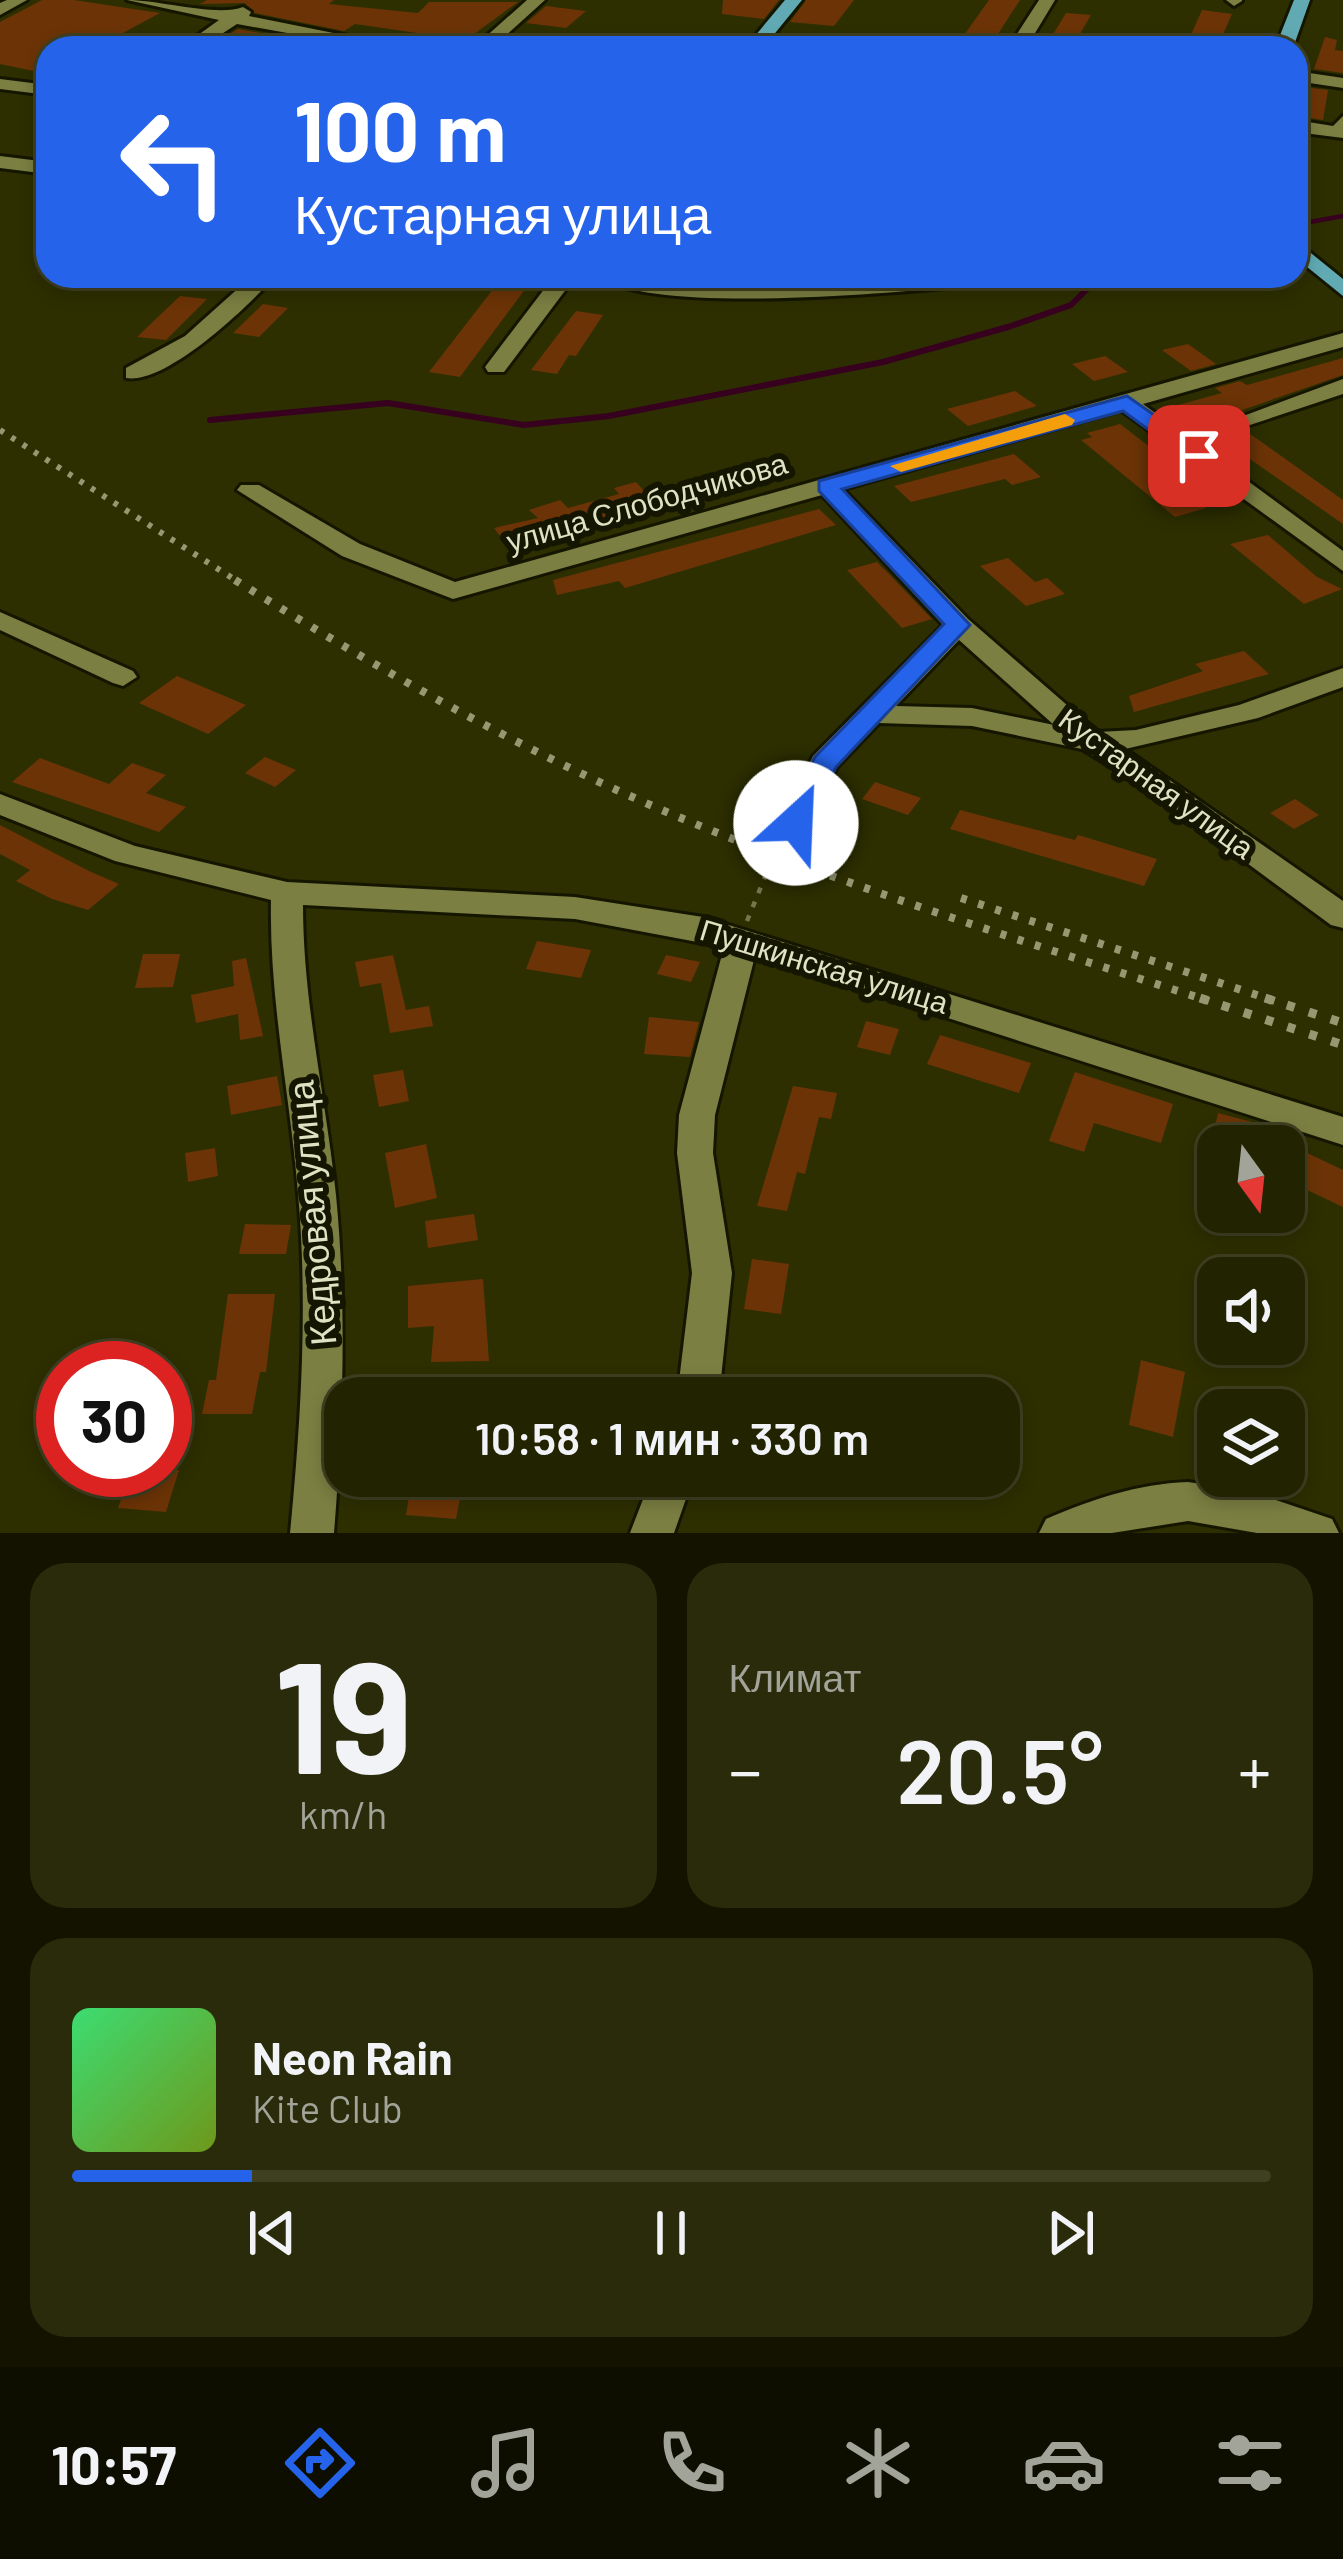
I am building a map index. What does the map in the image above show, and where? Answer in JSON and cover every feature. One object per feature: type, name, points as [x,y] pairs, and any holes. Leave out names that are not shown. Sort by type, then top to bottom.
[{"type":"main road","points":[[764,36],[794,0]]},
{"type":"main road","points":[[1288,36],[1302,0]]},
{"type":"main road","points":[[1308,258],[1343,290]]},
{"type":"street","points":[[0,10],[19,0]]},
{"type":"street","points":[[135,0],[339,36]]},
{"type":"street","points":[[207,36],[257,0]]},
{"type":"street","points":[[496,36],[537,0]]},
{"type":"street","points":[[1024,36],[1046,0]]},
{"type":"street","points":[[1308,78],[1343,83]]},
{"type":"street","points":[[0,84],[36,88]]},
{"type":"street","points":[[1308,128],[1340,133],[1343,122]]},
{"type":"street","points":[[0,162],[36,166]]},
{"type":"street","points":[[134,373],[193,341],[251,288]]},
{"type":"street","points":[[496,367],[556,288]]},
{"type":"street","points":[[696,288],[770,293],[864,288]]},
{"type":"street","name":"улица Слободчикова","points":[[250,490],[351,550],[453,591],[1343,340]]},
{"type":"street","points":[[1314,348],[1343,370]]},
{"type":"street","points":[[1250,418],[1343,386]]},
{"type":"street","points":[[1127,403],[1343,563]]},
{"type":"street","name":"Кустарная улица","points":[[827,486],[958,625],[1091,742],[1151,777],[1343,916]]},
{"type":"street","points":[[0,620],[123,677]]},
{"type":"street","points":[[796,823],[824,763],[958,625]]},
{"type":"street","points":[[870,714],[972,717],[1091,742],[1166,734],[1248,712],[1343,677]]},
{"type":"street","name":"Пушкинская улица","points":[[0,804],[126,854],[287,893],[575,908],[743,938],[1343,1131]]},
{"type":"street","points":[[0,819],[37,820]]},
{"type":"street","name":"Кедровая улица","points":[[287,893],[285,947],[312,1150],[326,1352],[312,1533]]},
{"type":"street","points":[[700,1377],[712,1273],[695,1153],[697,1115],[743,938]]},
{"type":"street","points":[[652,1533],[665,1497]]},
{"type":"street","points":[[1060,1533],[1130,1504],[1166,1498],[1209,1500],[1317,1533]]},
{"type":"path","points":[[743,938],[752,903],[796,823]]},
{"type":"building","points":[[42,0],[160,13],[117,36],[36,36],[36,72],[0,64],[0,22]]},
{"type":"building","points":[[207,0],[334,0],[329,4],[418,13],[429,2],[518,2],[471,36],[355,24],[344,31],[255,13],[245,3],[200,4]]},
{"type":"building","points":[[723,0],[779,0],[764,19],[722,14]]},
{"type":"building","points":[[806,0],[854,0],[834,26],[790,22]]},
{"type":"building","points":[[989,0],[1020,0],[997,36],[963,36]]},
{"type":"building","points":[[546,6],[586,11],[566,28],[526,23]]},
{"type":"building","points":[[1202,10],[1232,14],[1222,36],[1190,36]]},
{"type":"building","points":[[1066,13],[1091,15],[1079,36],[1052,36]]},
{"type":"building","points":[[238,29],[277,36],[227,36]]},
{"type":"building","points":[[1325,37],[1337,40],[1335,50],[1343,51],[1343,73],[1314,69]]},
{"type":"building","points":[[1308,88],[1328,90],[1323,120],[1308,118]]},
{"type":"building","points":[[494,288],[526,288],[460,377],[429,372]]},
{"type":"building","points":[[180,296],[207,299],[166,340],[137,337]]},
{"type":"building","points":[[263,304],[288,308],[259,337],[233,333]]},
{"type":"building","points":[[576,311],[603,315],[576,356],[569,355],[557,374],[531,370]]},
{"type":"building","points":[[1188,344],[1216,364],[1191,371],[1162,350]]},
{"type":"building","points":[[1105,356],[1128,372],[1094,381],[1072,364]]},
{"type":"building","points":[[1343,358],[1343,375],[1225,416],[1343,500],[1343,524],[1174,406],[1222,393],[1215,388],[1240,381],[1247,385]]},
{"type":"building","points":[[1015,391],[1037,406],[968,426],[947,409]]},
{"type":"building","points":[[1120,424],[1172,464],[1156,469],[1206,508],[1175,517],[1081,440],[1092,437],[1087,433]]},
{"type":"building","points":[[1014,454],[1041,477],[1012,485],[1005,479],[911,502],[894,486]]},
{"type":"building","points":[[700,481],[715,497],[679,507],[663,490]]},
{"type":"building","points":[[636,482],[657,505],[587,526],[594,532],[513,553],[494,528],[538,518],[529,510],[560,500],[568,508],[619,494],[614,488]]},
{"type":"building","points":[[819,509],[836,525],[625,588],[619,581],[557,595],[553,580]]},
{"type":"building","points":[[1268,535],[1317,577],[1342,589],[1304,604],[1230,544]]},
{"type":"building","points":[[1008,558],[1035,582],[1047,578],[1065,594],[1026,606],[980,566]]},
{"type":"building","points":[[877,562],[932,619],[902,628],[847,570]]},
{"type":"building","points":[[1244,651],[1269,674],[1134,712],[1129,696],[1203,671],[1195,664]]},
{"type":"building","points":[[177,676],[246,705],[208,734],[139,703]]},
{"type":"building","points":[[265,757],[296,770],[275,787],[245,773]]},
{"type":"building","points":[[40,758],[109,784],[132,763],[166,775],[146,793],[186,807],[159,832],[12,782]]},
{"type":"building","points":[[875,782],[921,798],[908,815],[862,799]]},
{"type":"building","points":[[1295,799],[1319,815],[1294,829],[1270,813]]},
{"type":"building","points":[[960,810],[1075,840],[1078,835],[1157,859],[1144,886],[950,829]]},
{"type":"building","points":[[0,825],[119,884],[88,910],[52,899],[16,881],[30,870],[0,854]]},
{"type":"building","points":[[537,941],[591,950],[581,978],[526,969]]},
{"type":"building","points":[[143,954],[180,954],[173,987],[135,988]]},
{"type":"building","points":[[393,955],[406,1010],[429,1006],[433,1026],[390,1033],[381,983],[360,987],[355,962]]},
{"type":"building","points":[[666,955],[700,962],[691,982],[657,974]]},
{"type":"building","points":[[246,958],[263,1036],[240,1040],[238,1014],[196,1023],[191,995],[234,986],[232,961]]},
{"type":"building","points":[[649,1017],[699,1022],[690,1057],[644,1054]]},
{"type":"building","points":[[866,1021],[899,1029],[890,1055],[857,1047]]},
{"type":"building","points":[[940,1035],[1031,1063],[1019,1093],[927,1064]]},
{"type":"building","points":[[403,1070],[409,1101],[379,1107],[373,1075]]},
{"type":"building","points":[[1075,1072],[1173,1104],[1161,1143],[1094,1123],[1084,1152],[1049,1141]]},
{"type":"building","points":[[277,1076],[282,1105],[231,1115],[227,1086]]},
{"type":"building","points":[[793,1086],[837,1093],[831,1119],[819,1117],[805,1174],[797,1172],[787,1211],[757,1206]]},
{"type":"building","points":[[1218,1113],[1263,1125],[1216,1125]]},
{"type":"building","points":[[426,1144],[437,1198],[395,1208],[385,1153]]},
{"type":"building","points":[[215,1148],[218,1176],[188,1182],[185,1153]]},
{"type":"building","points":[[1305,1152],[1343,1170],[1343,1207],[1305,1189]]},
{"type":"building","points":[[474,1214],[478,1240],[428,1248],[425,1221]]},
{"type":"building","points":[[245,1224],[291,1225],[286,1254],[239,1254]]},
{"type":"building","points":[[752,1259],[789,1264],[781,1314],[744,1309]]},
{"type":"building","points":[[483,1279],[489,1361],[431,1362],[434,1326],[408,1328],[408,1286]]},
{"type":"building","points":[[228,1294],[275,1294],[266,1372],[260,1372],[252,1414],[202,1414],[209,1380],[216,1380]]},
{"type":"building","points":[[1141,1360],[1185,1372],[1173,1437],[1129,1425]]},
{"type":"building","points":[[449,1374],[449,1377],[403,1375]]},
{"type":"building","points":[[122,1497],[171,1497],[166,1512],[118,1508]]},
{"type":"building","points":[[409,1497],[460,1497],[456,1519],[406,1515]]},
{"type":"waterway","points":[[1310,222],[1343,216]]},
{"type":"waterway","points":[[210,420],[388,403],[524,425],[609,416],[883,362],[1071,305],[1088,288]]},
{"type":"railway","points":[[0,430],[240,583]]},
{"type":"railway","points":[[235,580],[459,711],[634,798],[885,895],[1209,1001]]},
{"type":"railway","points":[[961,898],[1275,1001]]},
{"type":"railway","points":[[1200,998],[1343,1045]]},
{"type":"railway","points":[[1265,998],[1343,1023]]},
{"type":"slow traffic","points":[[901,466],[1065,420]]},
{"type":"route","points":[[796,823],[824,763],[958,625],[827,486],[1127,403],[1199,456]]}]
